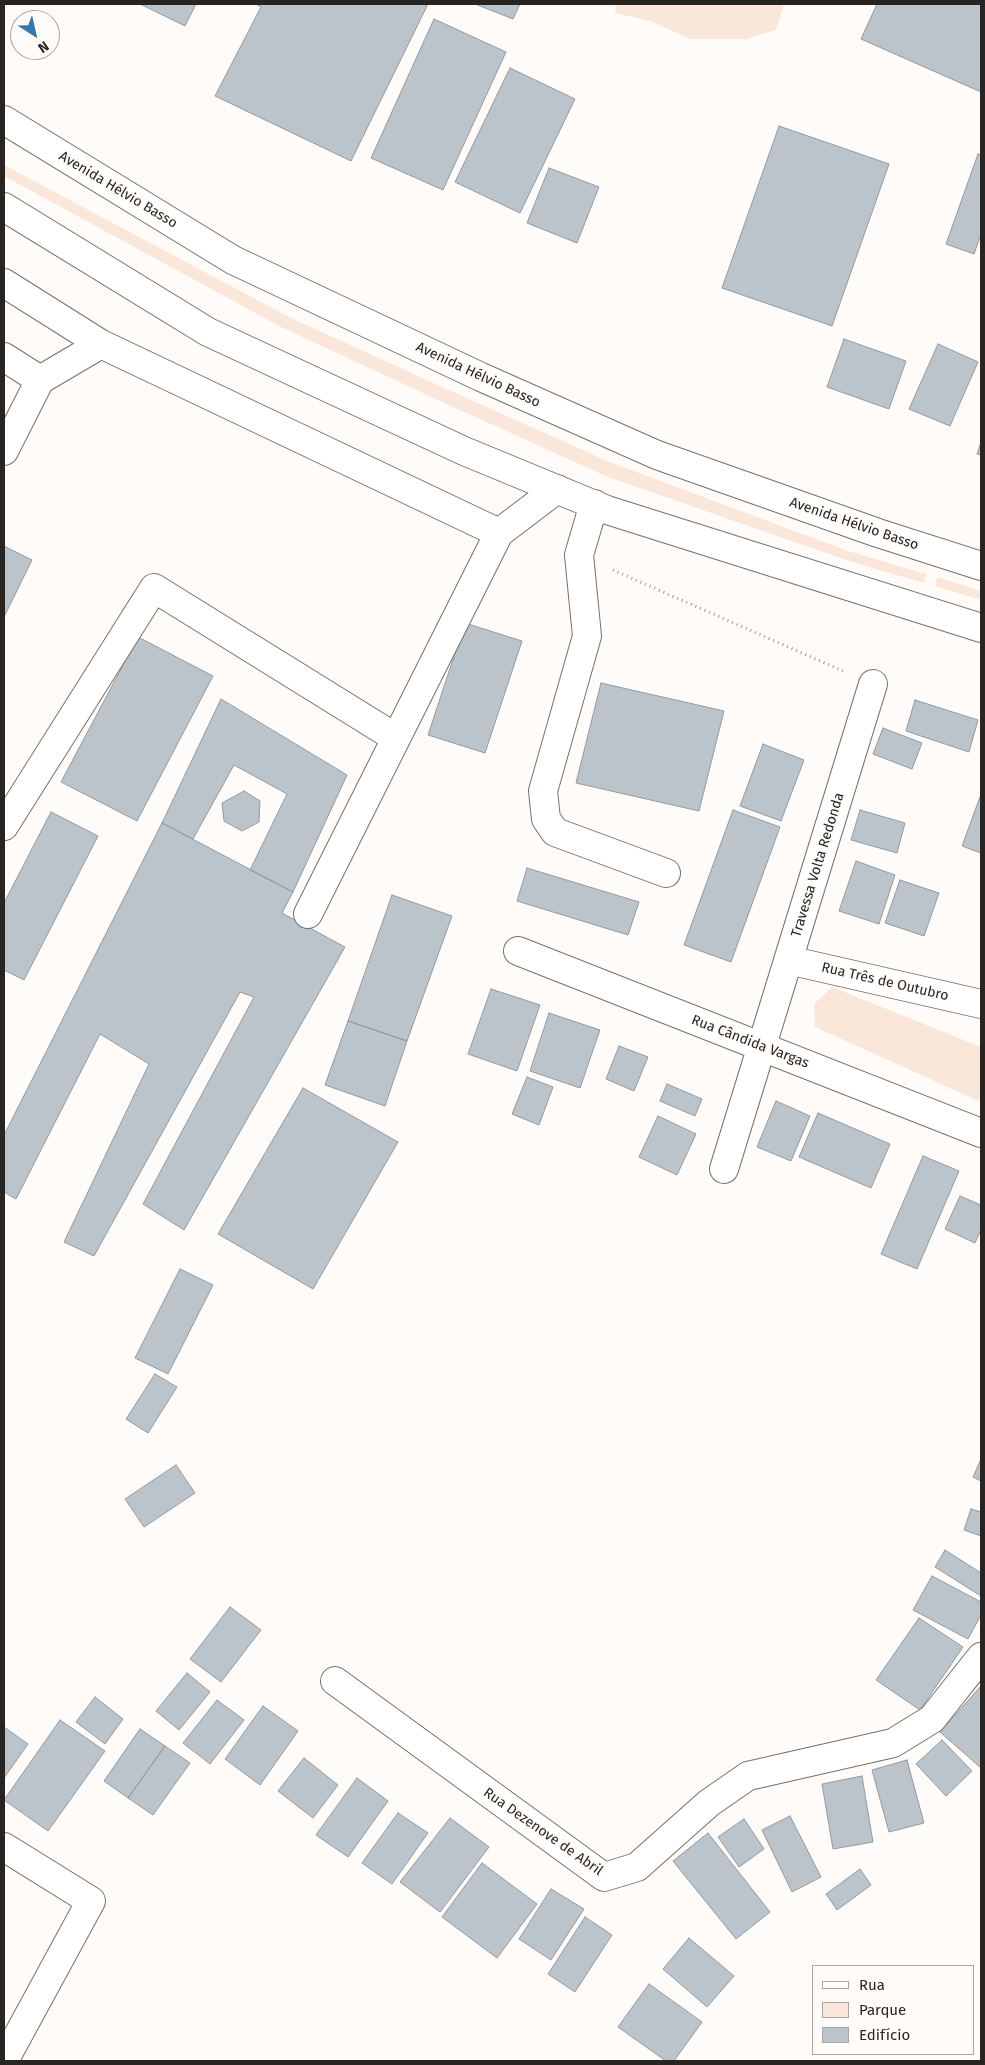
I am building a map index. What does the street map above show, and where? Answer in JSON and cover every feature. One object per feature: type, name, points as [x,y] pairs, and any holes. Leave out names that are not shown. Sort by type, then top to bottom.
[{"type":"street","name":"Avenida Hélvio Basso","points":[[4,120],[233,260],[481,377],[657,455],[878,533],[981,566]]},
{"type":"street","points":[[4,207],[208,332],[464,451],[594,504],[981,628]]},
{"type":"street","points":[[4,283],[101,344],[499,533]]},
{"type":"street","points":[[4,451],[40,380],[101,344]]},
{"type":"street","points":[[4,356],[40,380]]},
{"type":"street","points":[[308,914],[499,533],[557,489]]},
{"type":"street","points":[[594,504],[579,555],[587,636],[543,791],[546,819],[555,832],[666,873]]},
{"type":"street","points":[[4,826],[154,588],[396,738]]},
{"type":"street","name":"Travessa Volta Redonda","points":[[724,1169],[873,684]]},
{"type":"street","name":"Rua Cândida Vargas","points":[[518,951],[981,1133]]},
{"type":"street","name":"Rua Três de Outubro","points":[[788,960],[981,1004]]},
{"type":"street","name":"Rua Dezenove de Abril","points":[[334,1681],[604,1877],[637,1867],[709,1804],[748,1776],[893,1743],[932,1719],[981,1657]]},
{"type":"street","points":[[4,1847],[91,1901],[4,2061]]},
{"type":"path","points":[[579,555],[873,684]]},
{"type":"green space","points":[[617,4],[784,4],[776,30],[746,39],[690,39],[650,21],[615,13]]},
{"type":"green space","points":[[4,165],[289,317],[442,387],[607,461],[848,551],[926,574],[924,583],[849,561],[608,477],[440,401],[281,327],[4,176]]},
{"type":"green space","points":[[937,577],[981,591],[981,600],[935,586]]},
{"type":"green space","points":[[832,987],[981,1047],[981,1102],[815,1027],[814,1004]]},
{"type":"building","points":[[140,4],[196,4],[185,26]]},
{"type":"building","points":[[256,4],[428,4],[351,161],[215,96],[261,7]]},
{"type":"building","points":[[475,4],[520,4],[513,19]]},
{"type":"building","points":[[877,4],[981,4],[981,92],[861,39]]},
{"type":"building","points":[[434,19],[506,52],[443,190],[371,158]]},
{"type":"building","points":[[510,68],[575,99],[520,213],[455,182]]},
{"type":"building","points":[[779,126],[889,164],[832,326],[722,288]]},
{"type":"building","points":[[978,154],[981,155],[981,234],[974,254],[946,244]]},
{"type":"building","points":[[549,168],[599,187],[577,243],[527,223]]},
{"type":"building","points":[[844,339],[906,361],[889,409],[827,387]]},
{"type":"building","points":[[938,344],[978,362],[950,426],[909,409]]},
{"type":"building","points":[[981,442],[981,455],[977,454]]},
{"type":"building","points":[[4,546],[32,560],[4,617]]},
{"type":"building","points":[[465,623],[522,641],[485,753],[428,735]]},
{"type":"building","points":[[138,637],[213,676],[137,821],[61,782]]},
{"type":"building","points":[[601,683],[724,711],[699,811],[576,783]]},
{"type":"building","points":[[221,699],[347,775],[293,892],[250,870],[287,794],[234,765],[193,839],[162,823]]},
{"type":"building","points":[[915,700],[978,720],[969,752],[906,731]]},
{"type":"building","points":[[883,728],[922,743],[912,769],[873,754]]},
{"type":"building","points":[[763,744],[804,760],[781,821],[740,806]]},
{"type":"building","points":[[244,791],[260,801],[259,822],[242,831],[224,821],[222,803]]},
{"type":"building","points":[[981,794],[981,853],[962,846]]},
{"type":"building","points":[[733,810],[780,827],[731,962],[684,945]]},
{"type":"building","points":[[860,810],[905,823],[897,853],[851,840]]},
{"type":"building","points":[[51,812],[98,836],[24,980],[4,970],[4,903]]},
{"type":"building","points":[[162,823],[293,892],[282,913],[345,947],[184,1230],[143,1204],[254,997],[240,992],[94,1256],[64,1242],[149,1064],[100,1034],[16,1199],[4,1192],[4,1135]]},
{"type":"building","points":[[856,861],[895,875],[879,924],[839,911]]},
{"type":"building","points":[[527,868],[639,902],[628,935],[517,901]]},
{"type":"building","points":[[900,880],[939,893],[924,936],[885,923]]},
{"type":"building","points":[[392,895],[452,916],[407,1041],[348,1021]]},
{"type":"building","points":[[491,989],[540,1005],[517,1071],[468,1054]]},
{"type":"building","points":[[549,1013],[600,1030],[580,1088],[530,1071]]},
{"type":"building","points":[[348,1021],[407,1041],[385,1106],[325,1085]]},
{"type":"building","points":[[619,1046],[648,1057],[634,1091],[606,1079]]},
{"type":"building","points":[[527,1077],[553,1087],[539,1125],[512,1114]]},
{"type":"building","points":[[667,1084],[702,1099],[695,1116],[660,1101]]},
{"type":"building","points":[[303,1088],[398,1142],[313,1289],[218,1234]]},
{"type":"building","points":[[776,1101],[810,1116],[791,1161],[757,1147]]},
{"type":"building","points":[[818,1113],[890,1144],[871,1188],[799,1157]]},
{"type":"building","points":[[658,1116],[696,1134],[677,1175],[639,1157]]},
{"type":"building","points":[[923,1156],[959,1171],[917,1269],[881,1254]]},
{"type":"building","points":[[960,1196],[981,1205],[981,1230],[975,1243],[945,1229]]},
{"type":"building","points":[[180,1269],[213,1285],[168,1374],[135,1358]]},
{"type":"building","points":[[155,1374],[177,1387],[148,1433],[126,1419]]},
{"type":"building","points":[[981,1459],[981,1481],[973,1477]]},
{"type":"building","points":[[176,1465],[195,1493],[144,1527],[125,1499]]},
{"type":"building","points":[[971,1509],[981,1512],[981,1536],[964,1530]]},
{"type":"building","points":[[945,1550],[981,1573],[981,1596],[935,1567]]},
{"type":"building","points":[[932,1576],[981,1602],[981,1615],[968,1639],[913,1610]]},
{"type":"building","points":[[230,1607],[261,1630],[221,1682],[190,1659]]},
{"type":"building","points":[[919,1618],[963,1647],[920,1710],[876,1680]]},
{"type":"building","points":[[187,1673],[210,1692],[179,1730],[156,1711]]},
{"type":"building","points":[[981,1686],[981,1768],[940,1732]]},
{"type":"building","points":[[95,1697],[123,1719],[105,1744],[76,1722]]},
{"type":"building","points":[[217,1700],[244,1720],[210,1764],[183,1743]]},
{"type":"building","points":[[263,1706],[298,1731],[260,1785],[225,1759]]},
{"type":"building","points":[[60,1720],[105,1751],[48,1831],[4,1800]]},
{"type":"building","points":[[4,1727],[28,1744],[4,1778]]},
{"type":"building","points":[[140,1729],[165,1746],[128,1798],[104,1781]]},
{"type":"building","points":[[942,1740],[972,1771],[946,1796],[916,1764]]},
{"type":"building","points":[[165,1746],[190,1763],[153,1815],[128,1798]]},
{"type":"building","points":[[304,1758],[338,1785],[313,1818],[278,1791]]},
{"type":"building","points":[[907,1760],[924,1823],[889,1832],[872,1770]]},
{"type":"building","points":[[862,1776],[873,1842],[833,1849],[822,1784]]},
{"type":"building","points":[[357,1778],[388,1801],[348,1857],[316,1835]]},
{"type":"building","points":[[398,1813],[428,1833],[392,1884],[362,1863]]},
{"type":"building","points":[[790,1816],[821,1877],[792,1892],[762,1830]]},
{"type":"building","points":[[450,1818],[489,1847],[440,1912],[400,1882]]},
{"type":"building","points":[[744,1819],[764,1849],[739,1867],[718,1837]]},
{"type":"building","points":[[708,1833],[770,1912],[736,1939],[673,1861]]},
{"type":"building","points":[[482,1863],[537,1904],[497,1958],[442,1917]]},
{"type":"building","points":[[860,1869],[871,1885],[837,1910],[826,1894]]},
{"type":"building","points":[[551,1889],[584,1909],[551,1960],[519,1939]]},
{"type":"building","points":[[585,1917],[612,1935],[575,1992],[548,1974]]},
{"type":"building","points":[[689,1938],[734,1976],[707,2007],[663,1969]]},
{"type":"building","points":[[649,1984],[702,2022],[674,2061],[666,2061],[618,2027]]}]
